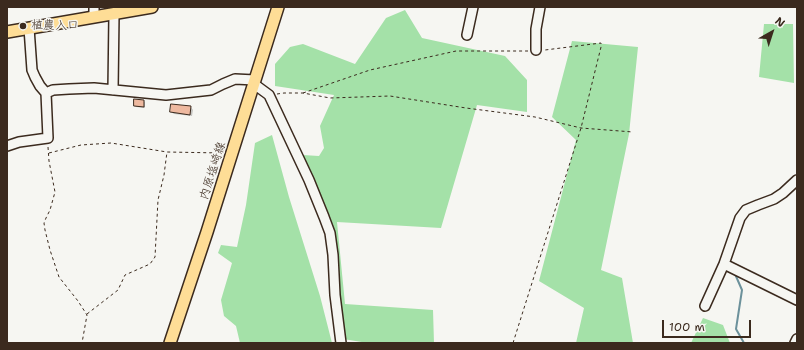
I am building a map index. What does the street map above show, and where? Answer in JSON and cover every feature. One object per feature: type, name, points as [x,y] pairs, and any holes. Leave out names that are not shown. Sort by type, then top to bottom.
[{"type":"main road","points":[[7,32],[94,12],[114,14],[152,7]]},
{"type":"main road","name":"内原塩崎線","points":[[170,343],[207,232],[278,7]]},
{"type":"street","points":[[466,35],[473,7]]},
{"type":"street","points":[[536,50],[536,29],[540,7]]},
{"type":"street","points":[[113,90],[114,14]]},
{"type":"street","points":[[7,146],[19,142],[48,138],[46,93],[34,77],[32,70],[28,28]]},
{"type":"street","points":[[46,93],[53,90],[94,88],[166,94],[211,90],[235,79],[254,82],[269,95],[309,180],[330,233],[333,255],[335,295],[342,343]]},
{"type":"street","points":[[704,306],[724,264],[740,218],[746,210],[774,199],[797,180]]},
{"type":"street","points":[[724,264],[797,300]]},
{"type":"street","points":[[794,343],[797,339]]},
{"type":"path","points":[[304,93],[370,70],[456,51],[536,50],[601,43],[598,62],[581,128],[513,343]]},
{"type":"path","points":[[269,95],[304,93],[330,98],[390,96],[535,117],[581,128],[633,132]]},
{"type":"path","points":[[48,138],[48,153],[54,192],[50,210],[44,223],[45,230],[59,277],[78,301],[86,315],[85,332],[82,343]]},
{"type":"path","points":[[48,153],[81,145],[111,143],[167,152],[232,154]]},
{"type":"path","points":[[86,315],[118,290],[125,275],[150,264],[155,257],[158,200],[164,175],[167,152]]},
{"type":"green space","points":[[405,10],[422,38],[505,56],[527,80],[527,112],[477,105],[441,228],[337,222],[345,304],[433,310],[434,343],[368,343],[343,339],[333,231],[303,155],[319,156],[324,148],[320,126],[334,95],[275,86],[275,64],[290,47],[303,44],[355,64],[386,18]]},
{"type":"green space","points":[[764,24],[793,24],[794,83],[759,77]]},
{"type":"green space","points":[[572,41],[638,47],[629,134],[601,270],[622,278],[633,343],[576,343],[584,308],[539,281],[576,140],[552,117]]},
{"type":"green space","points":[[272,135],[289,197],[320,296],[332,343],[240,343],[236,326],[224,316],[221,300],[232,263],[218,253],[221,245],[237,247],[246,205],[255,143]]},
{"type":"green space","points":[[703,318],[723,325],[730,343],[691,343]]},
{"type":"building","points":[[134,99],[144,100],[144,107],[134,106]]},
{"type":"building","points":[[171,104],[191,106],[190,115],[170,112]]},
{"type":"waterway","points":[[735,274],[742,290],[736,329],[744,343]]},
{"type":"place","name":"植農入口","points":[[23,26]]}]
